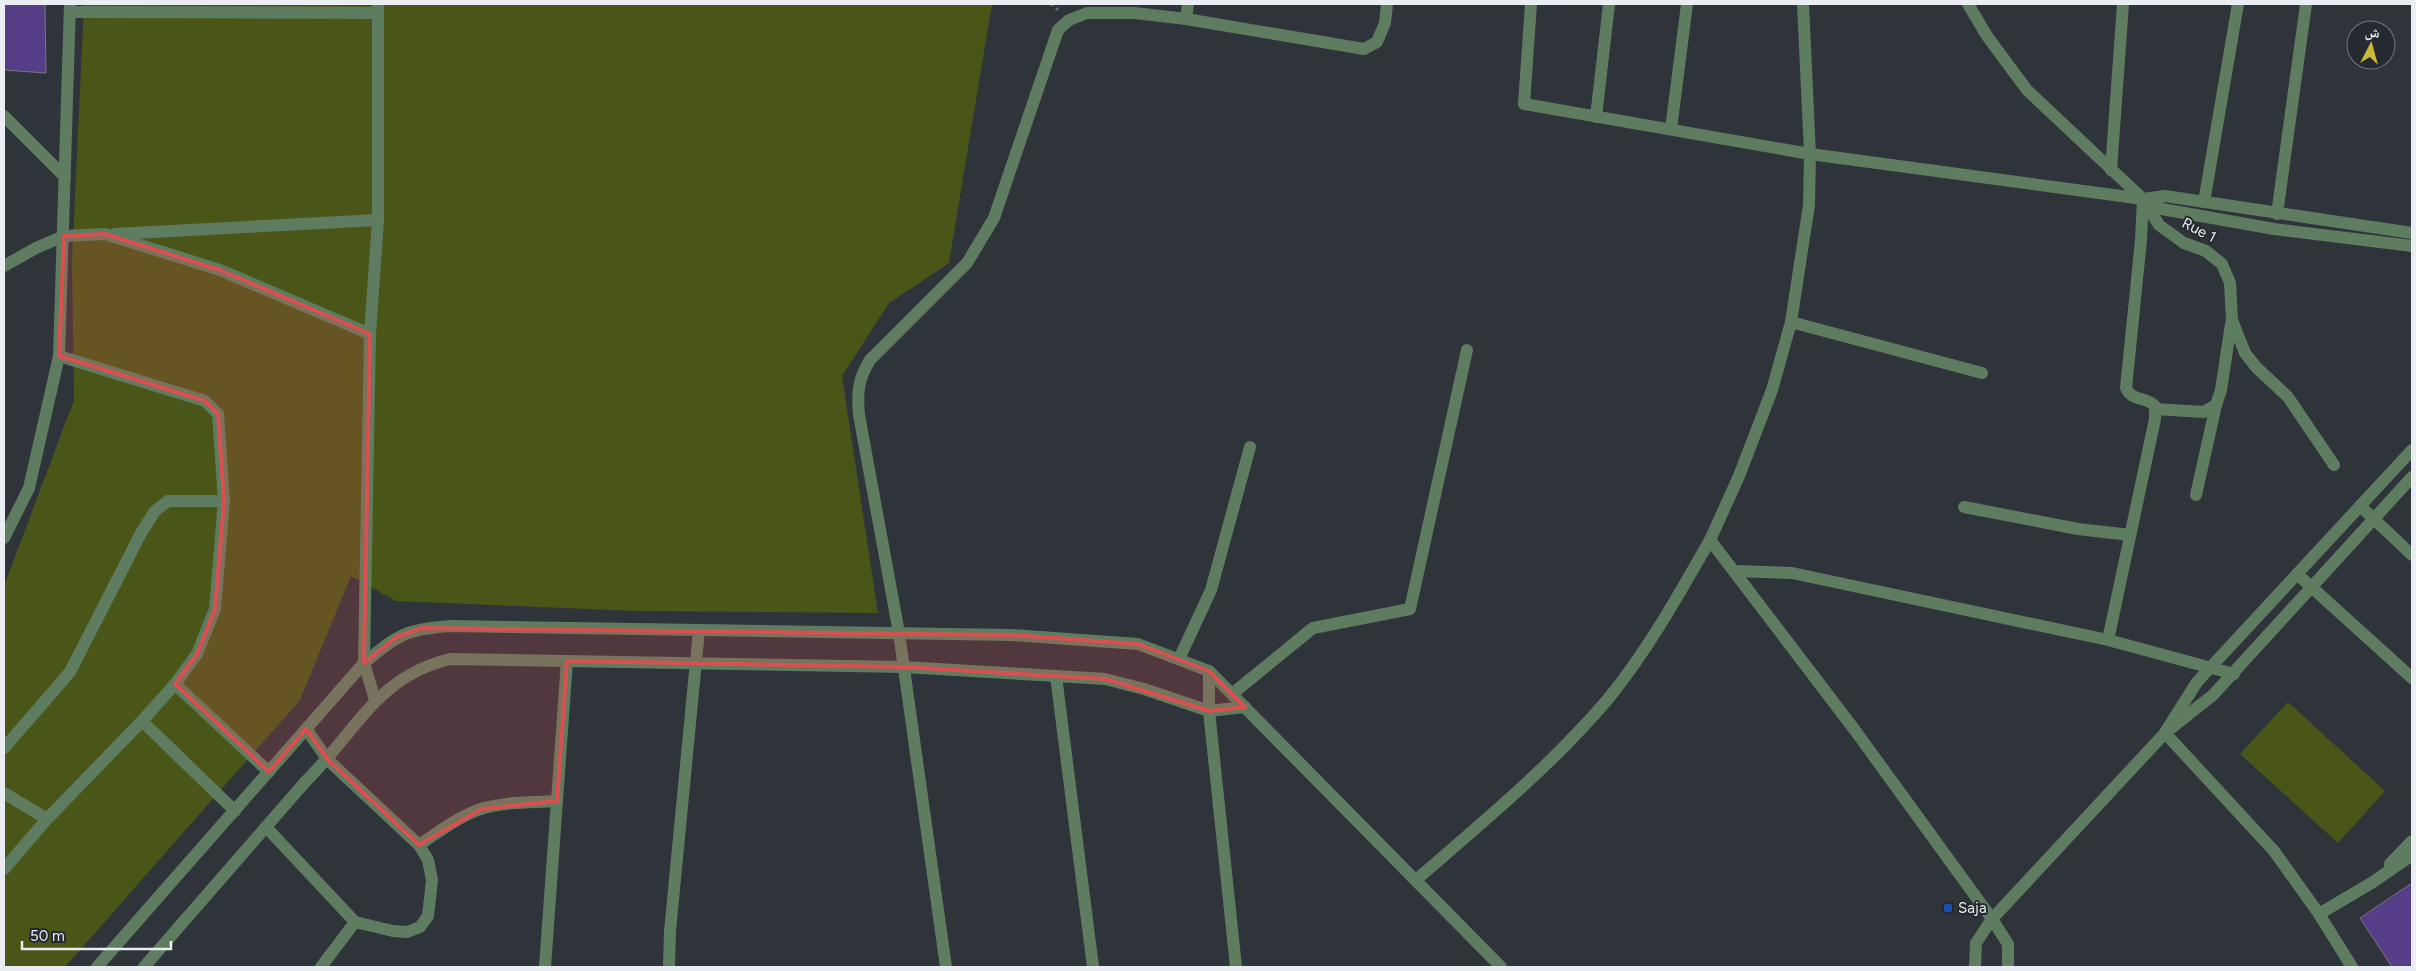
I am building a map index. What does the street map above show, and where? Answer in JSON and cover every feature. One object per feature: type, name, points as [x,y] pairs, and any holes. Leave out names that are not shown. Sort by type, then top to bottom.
[{"type":"street","points":[[1186,19],[1188,4]]},
{"type":"street","points":[[946,967],[899,633],[859,415],[857,391],[860,375],[870,360],[967,263],[994,218],[1058,30],[1069,20],[1087,13],[1135,13],[1186,19],[1364,49],[1377,42],[1385,23],[1386,4]]},
{"type":"street","points":[[1531,4],[1524,104],[1810,154],[2142,199],[2162,209],[2255,226],[2412,246]]},
{"type":"street","points":[[1596,117],[1609,4]]},
{"type":"street","points":[[1671,130],[1687,4]]},
{"type":"street","points":[[1416,880],[1538,774],[1609,698],[1667,615],[1710,540],[1739,476],[1772,390],[1791,322],[1809,205],[1810,154],[1803,4]]},
{"type":"street","name":"Rue 1","points":[[1968,4],[1987,36],[2026,90],[2142,199],[2160,225],[2172,236],[2184,243],[2206,251],[2222,264],[2230,283],[2232,320],[2245,353],[2256,367],[2288,397],[2334,465]]},
{"type":"street","points":[[2111,170],[2123,4]]},
{"type":"street","points":[[2204,202],[2238,4]]},
{"type":"street","points":[[2276,214],[2306,4]]},
{"type":"street","points":[[4,538],[29,488],[59,356],[70,8],[378,8],[378,220],[370,334],[364,663],[375,700]]},
{"type":"street","points":[[4,116],[65,177]]},
{"type":"street","points":[[2142,199],[2157,196],[2412,233]]},
{"type":"street","points":[[2108,640],[2155,409],[2152,403],[2135,398],[2129,394],[2126,388],[2141,240],[2142,199]]},
{"type":"street","points":[[4,266],[36,248],[64,236],[378,220]]},
{"type":"street","points":[[106,234],[220,270],[370,334]]},
{"type":"street","points":[[2196,495],[2221,390],[2232,320]]},
{"type":"street","points":[[1791,322],[1982,374]]},
{"type":"street","points":[[1232,694],[1313,628],[1410,609],[1467,350]]},
{"type":"street","points":[[4,869],[47,819],[142,721],[175,684],[197,654],[215,609],[224,501],[218,414],[205,401],[59,356]]},
{"type":"street","points":[[2155,409],[2204,412],[2216,405]]},
{"type":"street","points":[[1179,660],[1210,590],[1250,447]]},
{"type":"street","points":[[2165,733],[2184,698],[2210,668],[2412,450]]},
{"type":"street","points":[[1975,967],[1976,943],[1992,919],[2165,733],[2198,709],[2234,674],[2412,477]]},
{"type":"street","points":[[4,748],[70,672],[141,533],[155,511],[168,501],[224,501]]},
{"type":"street","points":[[2360,506],[2412,555]]},
{"type":"street","points":[[1964,507],[2078,529],[2130,535]]},
{"type":"street","points":[[1710,540],[1854,730],[1992,919],[2008,944],[2008,967]]},
{"type":"street","points":[[1734,571],[1792,573],[2108,640],[2234,674]]},
{"type":"street","points":[[2297,574],[2412,678]]},
{"type":"street","points":[[97,967],[364,663],[396,637],[421,628],[451,626],[1011,635],[1138,644],[1209,671],[1501,967]]},
{"type":"street","points":[[669,967],[670,931],[699,630]]},
{"type":"street","points":[[144,967],[266,827],[328,760],[375,700],[410,673],[428,664],[450,659],[696,663],[904,668],[1056,676],[1105,679],[1144,689],[1209,711],[1245,707]]},
{"type":"street","points":[[545,967],[567,661]]},
{"type":"street","points":[[1209,671],[1209,711],[1236,967]]},
{"type":"street","points":[[1056,676],[1093,967]]},
{"type":"street","points":[[175,684],[268,772]]},
{"type":"street","points":[[142,721],[235,811]]},
{"type":"street","points":[[266,827],[355,922],[393,931],[407,932],[420,927],[428,916],[432,880],[428,860],[419,845],[328,760],[306,729]]},
{"type":"street","points":[[2165,733],[2274,851],[2319,914],[2352,967]]},
{"type":"street","points":[[4,793],[47,819]]},
{"type":"street","points":[[419,845],[456,821],[482,809],[510,803],[558,802]]},
{"type":"street","points":[[2373,882],[2412,841]]},
{"type":"street","points":[[2319,914],[2373,882],[2412,855]]},
{"type":"street","points":[[321,967],[355,922]]},
{"type":"highlighted area","points":[[105,234],[220,270],[370,334],[364,663],[396,637],[421,628],[1011,635],[1138,644],[1209,671],[1245,707],[1209,711],[1105,679],[904,667],[567,661],[557,801],[482,809],[419,845],[328,760],[306,729],[269,772],[175,684],[197,654],[215,609],[224,501],[218,414],[205,401],[59,356],[64,236]]},
{"type":"green space","points":[[84,4],[992,4],[949,263],[889,303],[842,376],[878,613],[638,611],[396,601],[351,576],[300,700],[65,967],[4,967],[4,586],[74,400],[72,261]]},
{"type":"green space","points":[[2288,702],[2385,791],[2338,843],[2240,754]]},
{"type":"building","points":[[4,4],[45,4],[46,73],[4,70]]},
{"type":"building","points":[[2412,883],[2412,967],[2392,967],[2360,918]]},
{"type":"place","name":"Saja","points":[[1948,908]]}]
